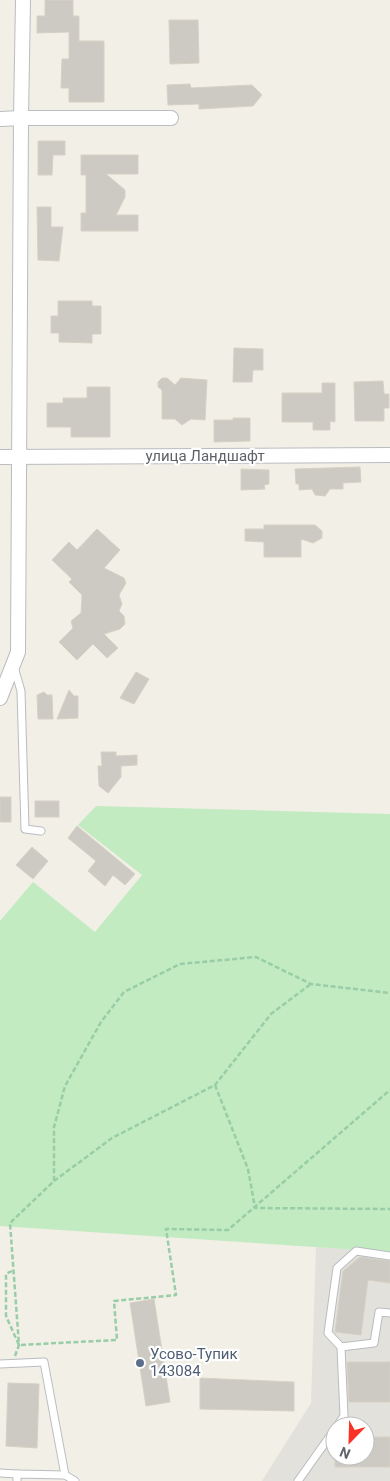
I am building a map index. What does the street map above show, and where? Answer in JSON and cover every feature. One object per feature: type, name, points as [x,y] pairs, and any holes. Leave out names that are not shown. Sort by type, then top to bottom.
[{"type":"street","points":[[0,698],[18,652],[23,0]]},
{"type":"street","points":[[0,119],[171,118]]},
{"type":"street","name":"улица Ландшафт","points":[[0,456],[390,455]]},
{"type":"lane","points":[[14,665],[21,692],[25,829],[41,831]]},
{"type":"lane","points":[[344,1416],[340,1347],[328,1334],[337,1268],[356,1251],[390,1256]]},
{"type":"lane","points":[[340,1347],[374,1343],[379,1312],[390,1313]]},
{"type":"lane","points":[[0,1364],[44,1362],[65,1475]]},
{"type":"lane","points":[[298,1481],[325,1443]]},
{"type":"lane","points":[[0,1473],[17,1477],[65,1475],[75,1481]]},
{"type":"path","points":[[54,1181],[54,1127],[65,1086],[101,1022],[124,992],[180,964],[256,957],[310,984],[390,993]]},
{"type":"path","points":[[11,1364],[19,1346],[10,1223],[54,1181],[112,1138],[215,1085],[271,1014],[310,984]]},
{"type":"path","points":[[215,1085],[248,1170],[254,1208]]},
{"type":"path","points":[[19,1346],[117,1340],[114,1301],[176,1295],[166,1228],[228,1230],[390,1090]]},
{"type":"path","points":[[254,1208],[390,1209]]},
{"type":"path","points":[[12,1270],[6,1274],[6,1316],[19,1346]]},
{"type":"shaded area","points":[[316,1247],[390,1252],[390,1481],[262,1481],[311,1403]]},
{"type":"green space","points":[[96,806],[390,814],[390,1252],[0,1226],[0,921],[33,882],[95,932],[142,875],[78,825]]},
{"type":"building","points":[[45,0],[73,0],[73,16],[79,16],[79,41],[104,41],[104,102],[69,102],[69,88],[61,88],[62,59],[69,59],[69,32],[37,33],[37,16],[45,16]]},
{"type":"building","points":[[169,20],[198,20],[199,63],[170,64]]},
{"type":"building","points":[[190,84],[191,88],[252,85],[262,95],[253,106],[199,109],[199,104],[168,105],[167,85]]},
{"type":"building","points":[[38,141],[65,141],[65,155],[53,155],[52,175],[38,175]]},
{"type":"building","points":[[81,155],[138,155],[138,174],[106,174],[125,190],[125,197],[116,215],[138,215],[138,231],[81,231],[81,213],[86,213],[86,175],[81,175]]},
{"type":"building","points":[[37,207],[51,207],[51,227],[63,227],[59,261],[38,260]]},
{"type":"building","points":[[58,301],[92,301],[92,306],[101,306],[101,334],[92,334],[92,343],[59,342],[59,333],[51,333],[51,316],[58,316]]},
{"type":"building","points":[[234,348],[263,349],[263,370],[253,370],[252,382],[233,382]]},
{"type":"building","points":[[162,378],[167,378],[175,385],[181,378],[207,380],[205,420],[191,419],[182,425],[175,419],[162,419],[162,390],[158,387],[158,382]]},
{"type":"building","points":[[383,381],[384,394],[389,394],[389,408],[384,408],[384,421],[355,421],[354,382]]},
{"type":"building","points":[[322,383],[335,383],[335,422],[330,421],[330,430],[313,430],[313,422],[282,422],[282,393],[322,393]]},
{"type":"building","points":[[87,387],[110,387],[110,437],[71,437],[71,427],[47,427],[47,403],[63,403],[63,398],[87,398]]},
{"type":"building","points":[[233,418],[250,418],[250,441],[214,442],[214,420],[233,420]]},
{"type":"building","points":[[360,467],[361,482],[343,483],[343,489],[330,489],[325,496],[315,495],[312,489],[299,490],[299,484],[296,484],[295,469]]},
{"type":"building","points":[[241,469],[269,470],[269,484],[264,485],[265,489],[241,490]]},
{"type":"building","points":[[264,525],[315,525],[322,531],[322,538],[313,543],[301,539],[301,557],[264,557],[264,542],[245,541],[245,529],[264,529]]},
{"type":"building","points":[[97,529],[120,550],[104,568],[124,578],[126,583],[119,595],[122,604],[119,611],[124,616],[125,624],[120,629],[104,634],[118,648],[107,658],[93,644],[77,660],[59,642],[73,628],[71,621],[81,613],[82,595],[69,582],[72,579],[52,560],[69,542],[77,550]]},
{"type":"building","points":[[136,672],[149,679],[134,704],[120,698]]},
{"type":"building","points":[[69,690],[74,696],[78,696],[78,718],[57,719]]},
{"type":"building","points":[[44,692],[47,695],[52,695],[53,719],[38,719],[37,695]]},
{"type":"building","points":[[101,752],[116,752],[116,756],[137,755],[137,765],[121,766],[121,777],[108,793],[99,786],[98,766],[102,766]]},
{"type":"building","points":[[0,797],[11,797],[11,822],[0,822]]},
{"type":"building","points":[[35,801],[59,801],[59,817],[35,817]]},
{"type":"building","points":[[77,826],[135,874],[125,885],[113,875],[105,886],[88,871],[96,861],[68,838]]},
{"type":"building","points":[[32,847],[48,861],[33,879],[16,865]]},
{"type":"building","points":[[360,1257],[390,1261],[390,1283],[368,1280],[361,1335],[335,1332],[343,1271]]},
{"type":"building","points":[[154,1299],[170,1402],[146,1406],[130,1303]]},
{"type":"building","points":[[347,1362],[390,1362],[390,1402],[349,1402]]},
{"type":"building","points":[[200,1378],[294,1382],[294,1411],[200,1409]]},
{"type":"building","points":[[8,1383],[39,1384],[37,1448],[6,1446]]},
{"type":"building","points":[[375,1437],[390,1437],[390,1467],[335,1467],[375,1466]]},
{"type":"place","name":"Усово-Тупик 143084","points":[[140,1363]]}]
